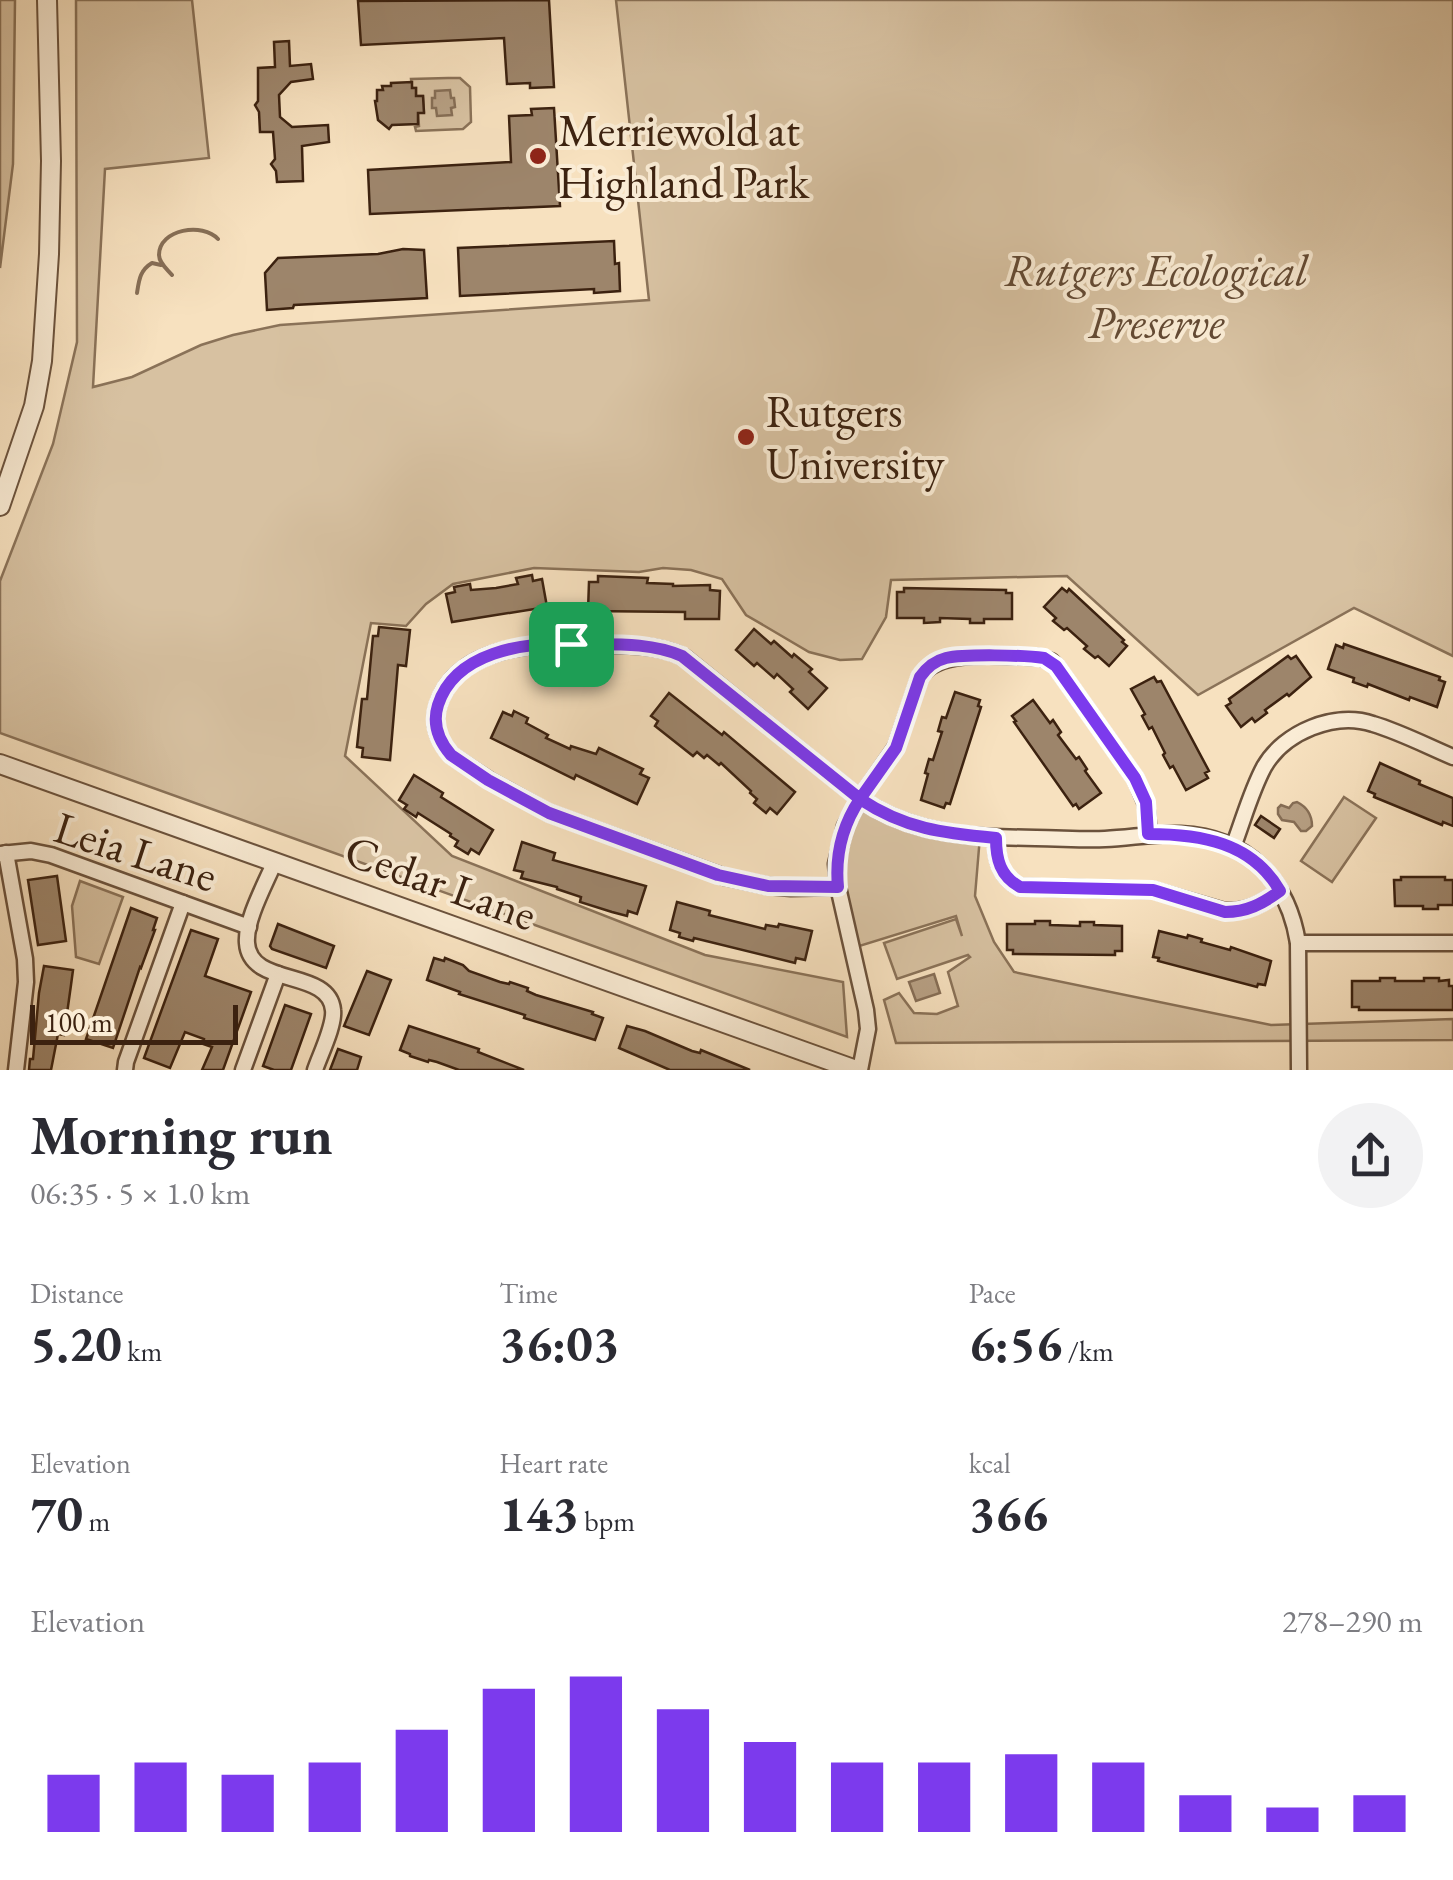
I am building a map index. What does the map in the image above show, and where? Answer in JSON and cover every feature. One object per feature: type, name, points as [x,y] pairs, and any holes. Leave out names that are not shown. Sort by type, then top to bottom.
[{"type":"street","points":[[0,506],[34,406],[42,361],[52,161],[47,0]]},
{"type":"street","points":[[838,887],[791,888],[730,878],[549,813],[451,755],[438,737],[436,714],[444,690],[473,664],[500,653],[555,643],[668,650],[682,656],[860,799],[880,812],[920,828],[996,838],[1104,839],[1183,834],[1233,847],[1257,863],[1280,891],[1292,915],[1298,944],[1299,1070]]},
{"type":"street","points":[[858,1070],[868,1030],[866,1010],[836,864],[846,826],[896,748],[926,668],[950,657],[1051,660],[1143,793],[1148,834]]},
{"type":"street","points":[[1233,847],[1263,769],[1282,744],[1298,734],[1336,722],[1371,722],[1453,757]]},
{"type":"street","name":"Cedar Lane","points":[[0,764],[858,1070]]},
{"type":"street","points":[[996,838],[996,854],[1004,875],[1020,887],[1153,890],[1225,912],[1260,904],[1280,891]]},
{"type":"street","name":"Leia Lane","points":[[3,853],[31,850],[51,855],[248,927]]},
{"type":"street","points":[[3,853],[25,960],[16,1070]]},
{"type":"street","name":"Leia Lane","points":[[274,861],[246,941],[249,952],[262,967],[320,988],[331,1001],[333,1017],[315,1070]]},
{"type":"street","points":[[125,1070],[182,902]]},
{"type":"street","points":[[1298,944],[1453,943]]},
{"type":"street","points":[[242,1070],[278,974]]},
{"type":"green space","points":[[0,0],[15,0],[13,164],[0,268]]},
{"type":"green space","name":"Rutgers Ecological Preserve","points":[[76,0],[192,0],[209,158],[105,169],[93,387],[132,377],[201,345],[280,325],[649,300],[616,0],[1453,0],[1453,656],[1354,608],[1198,695],[1067,576],[891,580],[886,617],[862,659],[840,660],[809,652],[746,615],[722,579],[691,570],[534,568],[453,584],[426,604],[406,626],[371,623],[345,756],[452,856],[705,955],[843,982],[847,1037],[0,733],[0,581],[53,444],[77,342]]},
{"type":"green space","points":[[460,78],[470,87],[471,122],[463,129],[416,131],[418,113],[424,112],[423,96],[416,96],[411,79]]},
{"type":"green space","points":[[1344,797],[1376,818],[1332,882],[1301,861]]},
{"type":"green space","points":[[860,799],[880,812],[980,836],[975,896],[994,942],[1014,972],[1271,1025],[1453,1019],[1453,1040],[896,1043],[884,1000],[899,993],[914,1013],[937,1014],[958,1006],[948,972],[970,957],[897,979],[884,943],[956,919],[962,936],[956,916],[853,948],[838,887],[845,826]]},
{"type":"green space","points":[[80,881],[123,897],[99,964],[76,957],[72,906]]},
{"type":"shaded area","points":[[450,90],[455,107],[451,108],[452,115],[437,116],[436,108],[432,108],[435,91]]},
{"type":"shaded area","points":[[1297,802],[1311,818],[1312,826],[1306,831],[1294,822],[1282,820],[1278,814],[1281,805],[1289,808]]},
{"type":"shaded area","points":[[934,974],[940,993],[916,1001],[909,982]]},
{"type":"building","name":"Merriewold at Highland Park","points":[[549,0],[554,87],[507,84],[504,38],[361,45],[358,1]]},
{"type":"building","points":[[289,41],[290,66],[311,64],[313,79],[291,82],[279,95],[280,117],[292,127],[328,125],[329,142],[302,146],[303,181],[277,182],[271,164],[275,159],[273,132],[260,132],[255,105],[258,68],[275,67],[274,42]]},
{"type":"building","points":[[412,82],[416,96],[423,96],[424,113],[418,113],[418,124],[392,125],[389,129],[378,120],[377,90],[391,83]]},
{"type":"building","name":"Merriewold at Highland Park","points":[[554,108],[560,206],[370,214],[368,170],[511,162],[509,116],[532,115],[531,109]]},
{"type":"building","name":"Merriewold at Highland Park","points":[[614,241],[620,291],[460,296],[458,248]]},
{"type":"building","points":[[424,250],[427,298],[267,310],[265,273],[278,258],[378,254]]},
{"type":"building","points":[[532,575],[533,581],[542,579],[547,607],[452,622],[446,594],[455,592],[454,587],[470,584],[471,590],[496,588],[518,584],[516,578]]},
{"type":"building","points":[[598,576],[648,578],[647,583],[673,586],[710,585],[710,590],[720,591],[719,619],[685,619],[685,612],[588,611],[589,582],[598,582]]},
{"type":"building","points":[[904,588],[1006,590],[1012,593],[1012,619],[970,623],[970,619],[940,618],[940,622],[924,623],[924,618],[897,618],[897,592],[904,592]]},
{"type":"building","points":[[1062,588],[1067,592],[1069,589],[1124,640],[1127,646],[1109,666],[1084,649],[1087,646],[1067,628],[1064,630],[1053,621],[1056,618],[1044,607]]},
{"type":"building","points":[[379,627],[410,630],[406,666],[398,665],[390,760],[362,757],[363,748],[357,747],[362,699],[367,699],[373,636],[378,636]]},
{"type":"building","points":[[754,629],[771,644],[774,641],[792,657],[794,654],[827,688],[808,709],[777,674],[774,678],[736,650]]},
{"type":"building","points":[[1344,644],[1440,677],[1445,682],[1437,707],[1368,684],[1367,687],[1328,669],[1336,645],[1343,648]]},
{"type":"building","points":[[1288,656],[1296,656],[1311,677],[1265,710],[1267,713],[1255,722],[1252,718],[1241,727],[1226,706],[1231,703],[1229,699]]},
{"type":"building","points":[[1154,677],[1161,681],[1209,771],[1205,773],[1208,778],[1186,790],[1173,766],[1170,768],[1131,689]]},
{"type":"building","points":[[955,692],[980,700],[981,707],[950,804],[946,803],[944,808],[921,800],[929,759],[933,760],[942,732],[938,731],[942,717],[946,718]]},
{"type":"building","points":[[669,693],[722,735],[724,732],[795,792],[777,814],[770,808],[766,813],[754,803],[757,799],[751,791],[721,763],[697,752],[693,756],[655,726],[658,721],[651,716]]},
{"type":"building","points":[[1033,700],[1050,723],[1053,720],[1061,732],[1058,735],[1076,759],[1079,757],[1101,793],[1079,809],[1076,804],[1073,806],[1014,722],[1012,716]]},
{"type":"building","points":[[514,711],[528,718],[526,723],[548,735],[546,738],[570,749],[571,746],[596,754],[599,748],[643,769],[640,774],[649,778],[637,804],[576,775],[574,779],[491,738],[503,712],[512,716]]},
{"type":"building","points":[[1380,763],[1453,798],[1453,826],[1374,797],[1368,791]]},
{"type":"building","points":[[414,775],[493,830],[479,854],[471,849],[468,854],[455,846],[458,841],[451,834],[418,813],[416,817],[404,809],[407,805],[399,800]]},
{"type":"building","points":[[1261,816],[1280,829],[1274,838],[1255,825]]},
{"type":"building","points":[[522,842],[555,853],[553,860],[646,886],[637,914],[612,912],[580,902],[581,897],[557,887],[521,878],[523,872],[514,870]]},
{"type":"building","points":[[57,876],[66,941],[38,945],[28,880]]},
{"type":"building","points":[[1394,880],[1453,880],[1453,905],[1438,905],[1438,909],[1395,906]]},
{"type":"building","points":[[677,902],[710,911],[709,915],[765,929],[766,925],[779,924],[812,931],[805,960],[796,958],[795,963],[679,937],[680,933],[670,930]]},
{"type":"building","points":[[131,908],[157,918],[113,1048],[86,1039]]},
{"type":"building","points":[[1050,921],[1050,925],[1080,926],[1080,922],[1094,922],[1122,926],[1122,951],[1115,951],[1115,955],[1013,954],[1013,950],[1007,950],[1007,924]]},
{"type":"building","points":[[278,924],[334,946],[326,968],[272,949]]},
{"type":"building","points":[[191,930],[218,939],[205,976],[251,992],[223,1070],[202,1070],[212,1047],[203,1044],[204,1039],[185,1032],[170,1068],[144,1058]]},
{"type":"building","points":[[1159,931],[1187,938],[1188,935],[1271,961],[1265,985],[1257,987],[1158,961],[1153,957]]},
{"type":"building","points":[[434,958],[445,958],[469,971],[593,1012],[603,1018],[595,1040],[524,1018],[525,1015],[427,980]]},
{"type":"building","points":[[44,966],[73,970],[64,1035],[58,1034],[51,1070],[29,1070],[33,1059]]},
{"type":"building","points":[[367,971],[391,980],[369,1035],[344,1026]]},
{"type":"building","points":[[1449,980],[1449,986],[1453,986],[1453,1010],[1352,1007],[1352,981]]},
{"type":"building","points":[[285,1005],[311,1014],[291,1070],[274,1070],[263,1066]]},
{"type":"building","points":[[409,1026],[479,1049],[478,1052],[524,1070],[459,1070],[410,1056],[400,1050]]},
{"type":"building","points":[[627,1026],[750,1070],[670,1070],[619,1048]]},
{"type":"building","points":[[338,1049],[361,1057],[357,1070],[330,1070]]},
{"type":"waterway","points":[[172,275],[159,258],[166,239],[193,230],[218,239]]},
{"type":"waterway","points":[[137,293],[145,269],[152,263],[161,265]]},
{"type":"place","name":"Merriewold at Highland Park","points":[[538,156]]},
{"type":"place","name":"Rutgers University","points":[[746,437]]},
{"type":"route","points":[[571,644],[516,648],[487,657],[462,671],[444,690],[439,702],[438,737],[451,755],[529,804],[718,875],[768,886],[838,887],[836,864],[840,844],[860,799],[896,820],[920,828],[996,838],[999,865],[1004,875],[1020,887],[1153,890],[1225,912],[1250,909],[1280,891],[1250,856],[1233,847],[1183,834],[1148,834],[1146,802],[1135,778],[1051,660],[950,657],[926,668],[896,748],[860,799],[682,656],[651,647],[571,644]]}]
